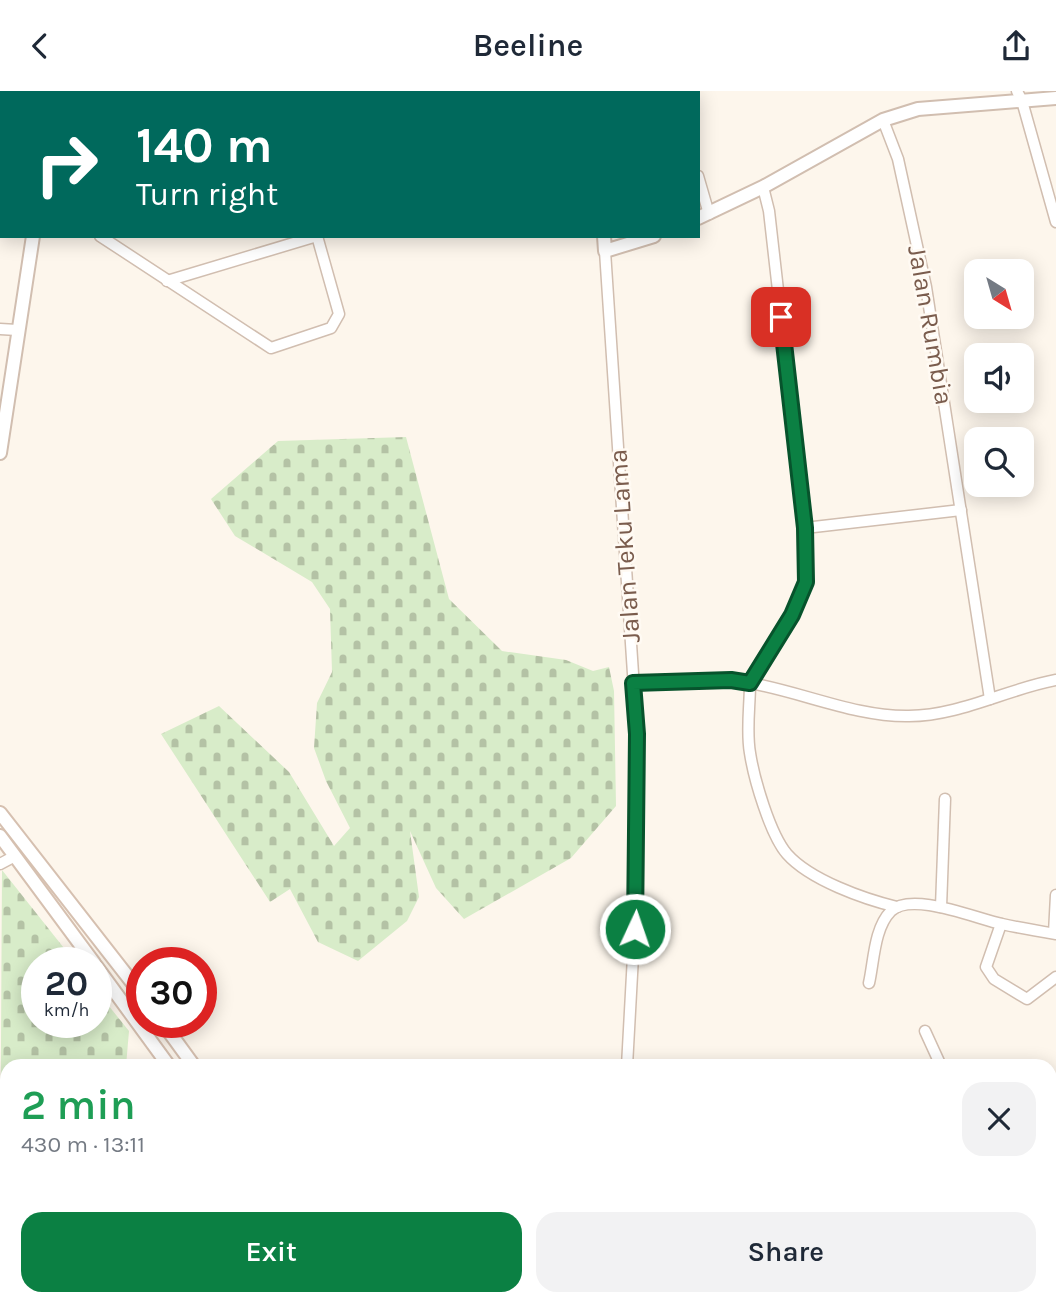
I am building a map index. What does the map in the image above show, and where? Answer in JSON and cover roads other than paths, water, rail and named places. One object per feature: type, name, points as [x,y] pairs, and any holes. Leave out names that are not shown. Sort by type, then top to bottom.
[{"type":"street","points":[[700,192],[703,216],[763,187],[883,120],[918,109],[1019,96],[1056,98]]},
{"type":"street","points":[[1019,96],[1056,222]]},
{"type":"street","name":"Jalan Rumbia","points":[[883,120],[898,159],[926,287],[990,699]]},
{"type":"street","points":[[763,187],[769,211],[805,528],[804,590],[750,683],[750,752],[764,803],[787,854],[839,887],[863,898],[897,907],[907,904],[941,907],[1001,924],[1055,934],[1056,895]]},
{"type":"street","points":[[0,452],[33,238]]},
{"type":"street","points":[[103,238],[271,348],[331,328],[337,321],[339,314],[318,238]]},
{"type":"street","points":[[167,281],[310,238]]},
{"type":"street","name":"Jalan Teku Lama","points":[[604,238],[637,734],[638,883],[627,1059]]},
{"type":"street","points":[[605,251],[631,246],[649,238]]},
{"type":"street","points":[[0,329],[17,330]]},
{"type":"street","points":[[805,528],[961,510]]},
{"type":"street","points":[[633,683],[731,680],[877,713],[909,716],[935,714],[1056,680]]},
{"type":"street","points":[[941,907],[945,799]]},
{"type":"street","points":[[0,813],[126,974]]},
{"type":"street","points":[[0,836],[82,947]]},
{"type":"street","points":[[0,865],[15,856]]},
{"type":"street","points":[[869,983],[880,930],[897,907]]},
{"type":"street","points":[[1001,924],[986,967],[994,979],[1027,999],[1056,977]]},
{"type":"street","points":[[112,987],[164,1059]]},
{"type":"street","points":[[925,1031],[938,1059]]},
{"type":"street","points":[[174,1038],[189,1059]]}]
